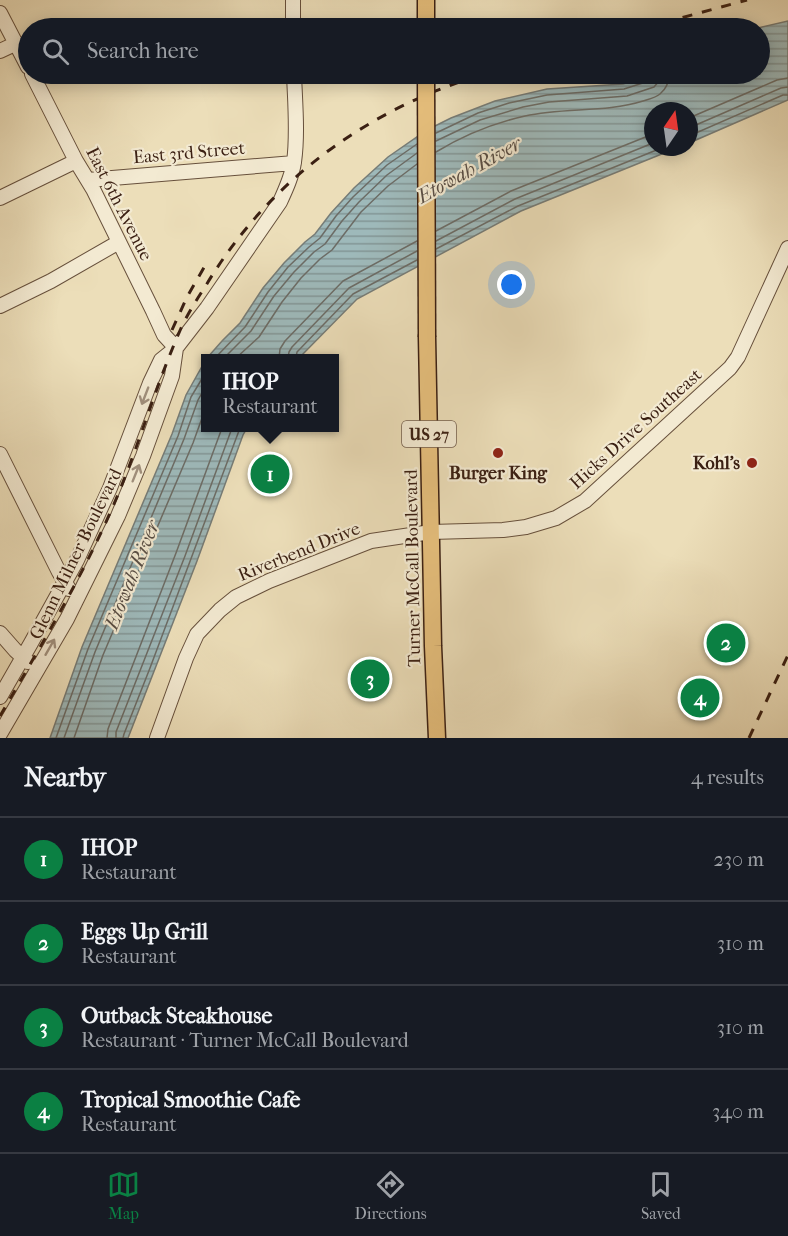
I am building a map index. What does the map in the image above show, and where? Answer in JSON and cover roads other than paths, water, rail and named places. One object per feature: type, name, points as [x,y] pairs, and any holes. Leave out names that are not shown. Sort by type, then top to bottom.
[{"type":"main road","points":[[426,0],[426,18]]},
{"type":"main road","name":"Turner McCall Boulevard","points":[[426,84],[427,337],[437,738]]},
{"type":"street","points":[[292,0],[293,18]]},
{"type":"street","points":[[0,13],[17,43],[0,51]]},
{"type":"street","name":"East 6th Avenue","points":[[37,84],[88,180],[164,335],[176,348]]},
{"type":"street","name":"Glenn Milner Boulevard","points":[[0,697],[65,583],[110,488],[161,360],[176,348],[207,309],[280,202],[294,163],[294,84]]},
{"type":"street","points":[[0,198],[76,161]]},
{"type":"street","name":"East 3rd Street","points":[[88,180],[294,163]]},
{"type":"street","points":[[0,306],[119,242]]},
{"type":"street","name":"Hicks Drive Southeast","points":[[431,532],[526,527],[556,518],[585,501],[730,368],[738,357],[788,248]]},
{"type":"street","name":"Glenn Milner Boulevard","points":[[0,734],[77,599],[118,516],[172,376],[176,348]]},
{"type":"street","points":[[0,454],[65,583],[77,599]]},
{"type":"street","name":"Riverbend Drive","points":[[157,738],[197,634],[236,597],[269,581],[371,541],[431,532]]},
{"type":"street","points":[[0,633],[38,670]]},
{"type":"water","name":"Etowah River","points":[[788,21],[788,100],[698,139],[698,102],[644,102],[644,156],[657,156],[521,211],[357,299],[303,354],[211,354],[240,323],[263,288],[284,263],[315,234],[354,188],[388,157],[427,130],[451,118],[495,101],[547,89],[623,84],[770,84],[770,25]]},
{"type":"water","name":"Etowah River","points":[[201,368],[201,432],[245,432],[128,738],[50,738],[82,647],[172,434],[186,395]]},
{"type":"railway","points":[[681,18],[747,0]]},
{"type":"railway","points":[[0,716],[60,612],[102,532],[182,326],[230,249],[290,182],[324,154],[361,129],[400,107],[455,84]]},
{"type":"railway","points":[[172,330],[206,264]]},
{"type":"railway","points":[[749,738],[788,655]]},
{"type":"place","name":"Burger King","points":[[498,453]]},
{"type":"place","name":"Kohl's","points":[[752,463]]},
{"type":"place","name":"IHOP","points":[[270,474]]},
{"type":"place","name":"Eggs Up Grill","points":[[726,643]]},
{"type":"place","name":"Outback Steakhouse","points":[[370,679]]},
{"type":"place","name":"Tropical Smoothie Cafe","points":[[700,698]]}]
